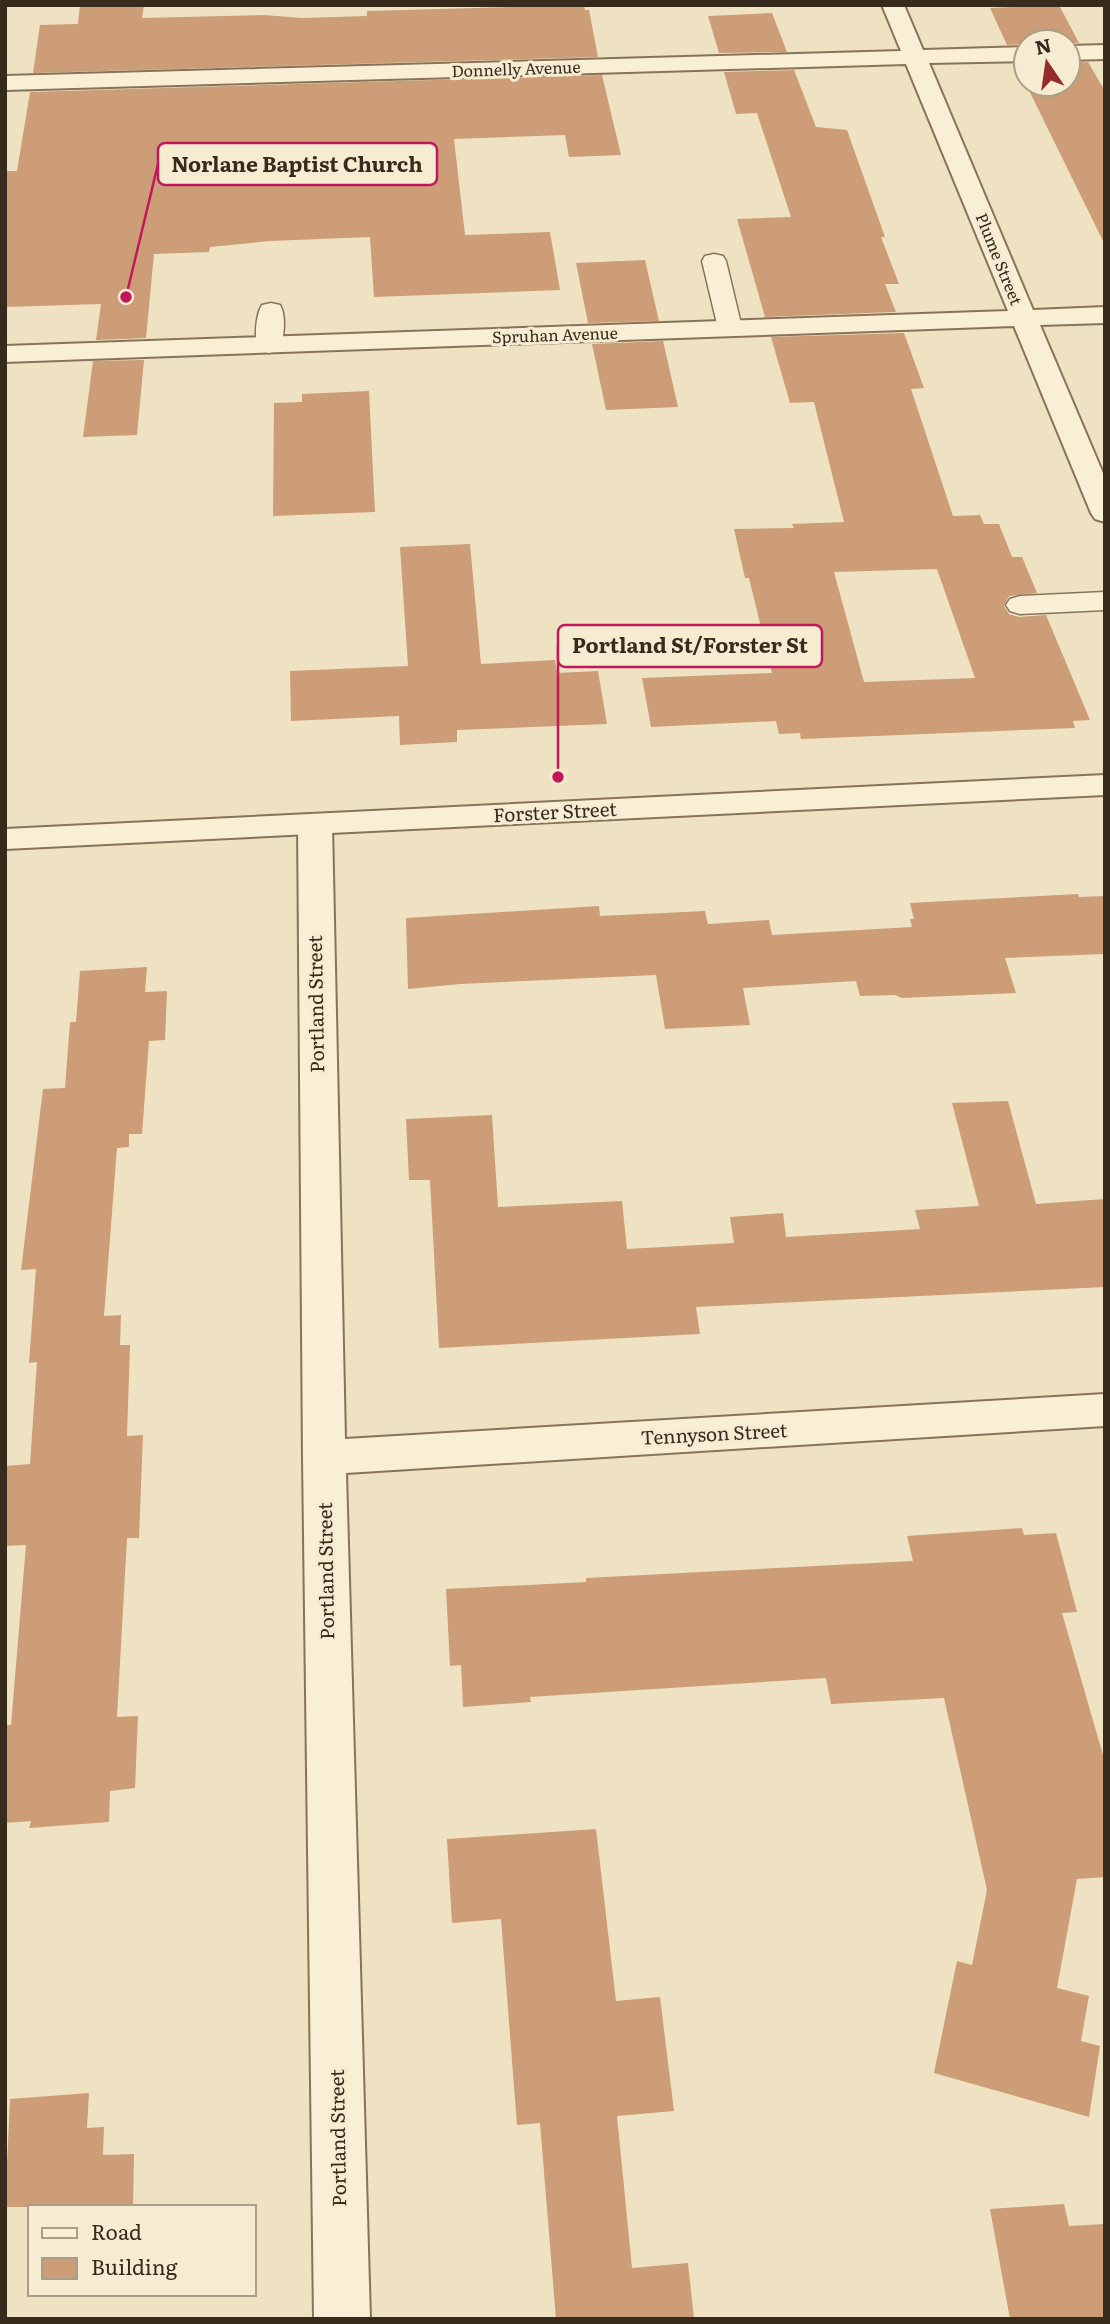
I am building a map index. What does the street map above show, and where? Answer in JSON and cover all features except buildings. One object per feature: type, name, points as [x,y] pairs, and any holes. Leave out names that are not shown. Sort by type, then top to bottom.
[{"type":"street","name":"Plume Street","points":[[893,5],[1105,513]]},
{"type":"street","points":[[1082,53],[1105,52]]},
{"type":"street","name":"Donnelly Avenue","points":[[5,83],[1012,55]]},
{"type":"street","name":"Spruhan Avenue","points":[[5,354],[1105,315]]},
{"type":"street","name":"Forster Street","points":[[5,839],[1105,785]]},
{"type":"street","name":"Portland Street","points":[[315,824],[324,1457],[342,2319]]},
{"type":"street","name":"Tennyson Street","points":[[324,1457],[1105,1410]]},
{"type":"lane","points":[[714,261],[730,328]]},
{"type":"lane","points":[[269,345],[271,310]]},
{"type":"lane","points":[[1020,605],[1105,601]]},
{"type":"place","name":"Norlane Baptist Church","points":[[126,297]]},
{"type":"place","name":"Portland St/Forster St","points":[[558,777]]}]
